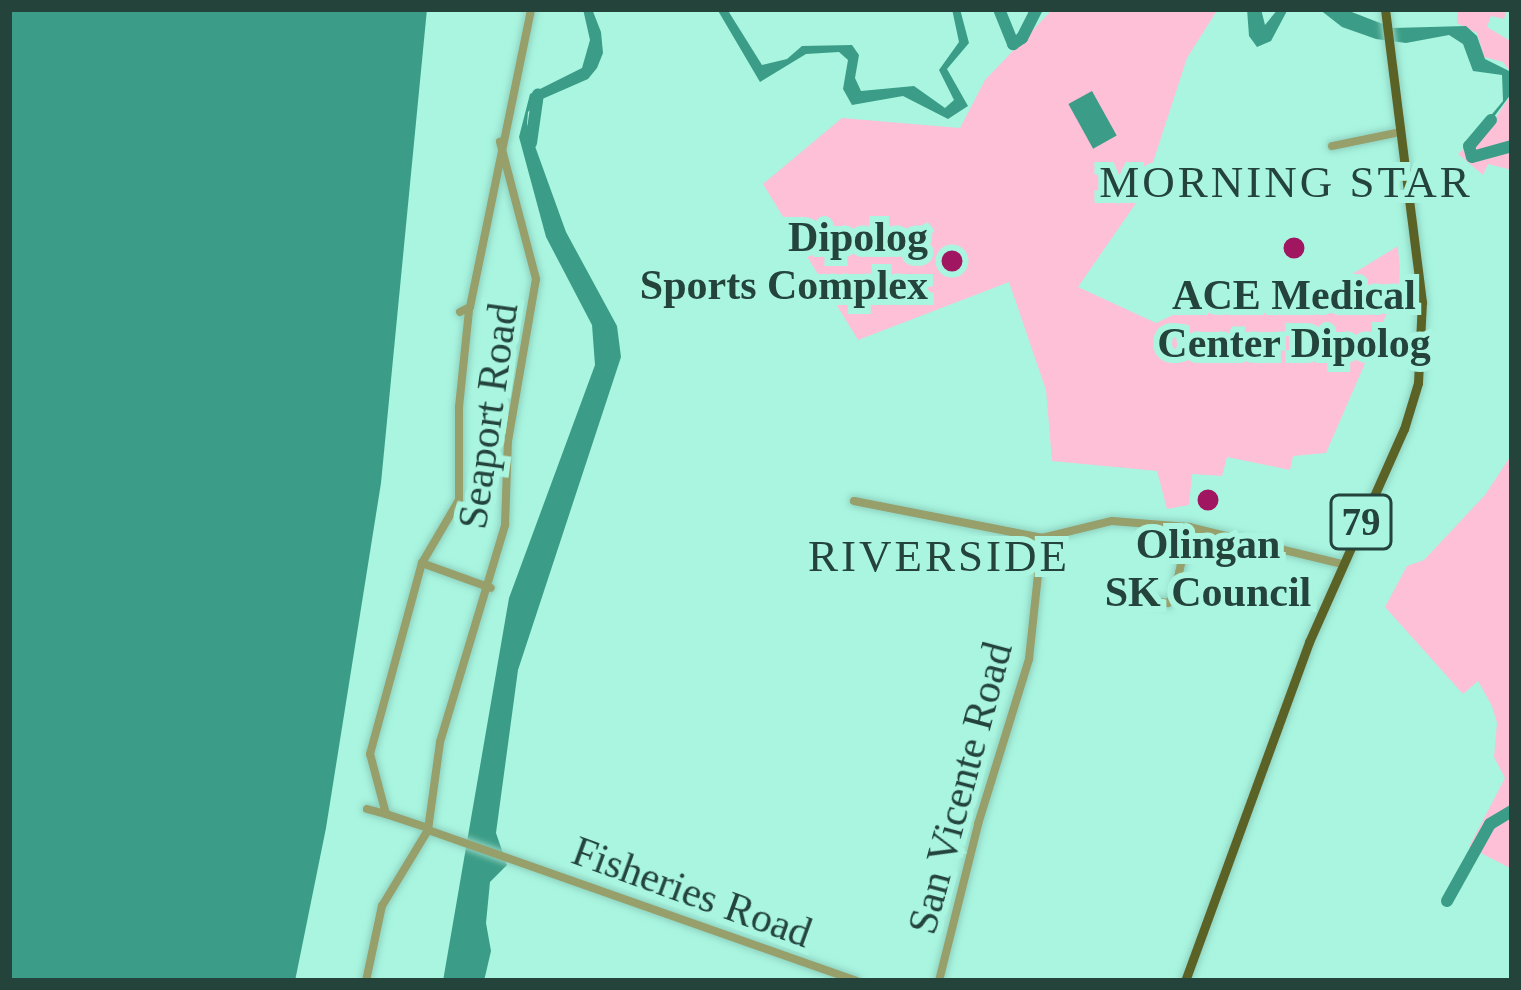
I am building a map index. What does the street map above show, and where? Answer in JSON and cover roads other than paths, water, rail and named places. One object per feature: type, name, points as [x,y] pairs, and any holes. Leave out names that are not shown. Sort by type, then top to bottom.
[{"type":"main road","name":"79","points":[[1185,981],[1342,564],[1404,429],[1421,366],[1422,302],[1386,15]]},
{"type":"street","name":"Seaport Road","points":[[428,829],[440,742],[491,588],[506,525],[508,441],[536,279],[500,142],[532,9]]},
{"type":"street","points":[[1332,146],[1400,131]]},
{"type":"street","points":[[386,814],[370,754],[422,563],[460,500],[464,312],[500,142]]},
{"type":"street","points":[[854,501],[1042,538],[1112,520],[1189,527],[1342,564]]},
{"type":"street","points":[[1152,601],[1168,603],[1174,596],[1189,527]]},
{"type":"street","name":"San Vicente Road","points":[[939,981],[978,824],[1029,659],[1042,538]]},
{"type":"street","points":[[422,563],[491,588]]},
{"type":"street","name":"Fisheries Road","points":[[367,808],[856,981]]},
{"type":"street","points":[[366,981],[382,906],[428,829]]},
{"type":"waterway","points":[[999,9],[1013,44],[1022,38],[1037,9]]},
{"type":"waterway","points":[[531,143],[538,94]]},
{"type":"waterway","points":[[1491,120],[1469,146],[1472,157],[1512,146]]},
{"type":"waterway","points":[[1447,901],[1490,824],[1512,811]]},
{"type":"place","name":"ACE Medical Center Dipolog","points":[[1294,248]]},
{"type":"place","name":"Dipolog Sports Complex","points":[[952,261]]},
{"type":"place","name":"Olingan SK Council","points":[[1208,500]]},
{"type":"district","name":"MORNING STAR","points":[[1286,183]]},
{"type":"district","name":"RIVERSIDE","points":[[939,557]]}]
